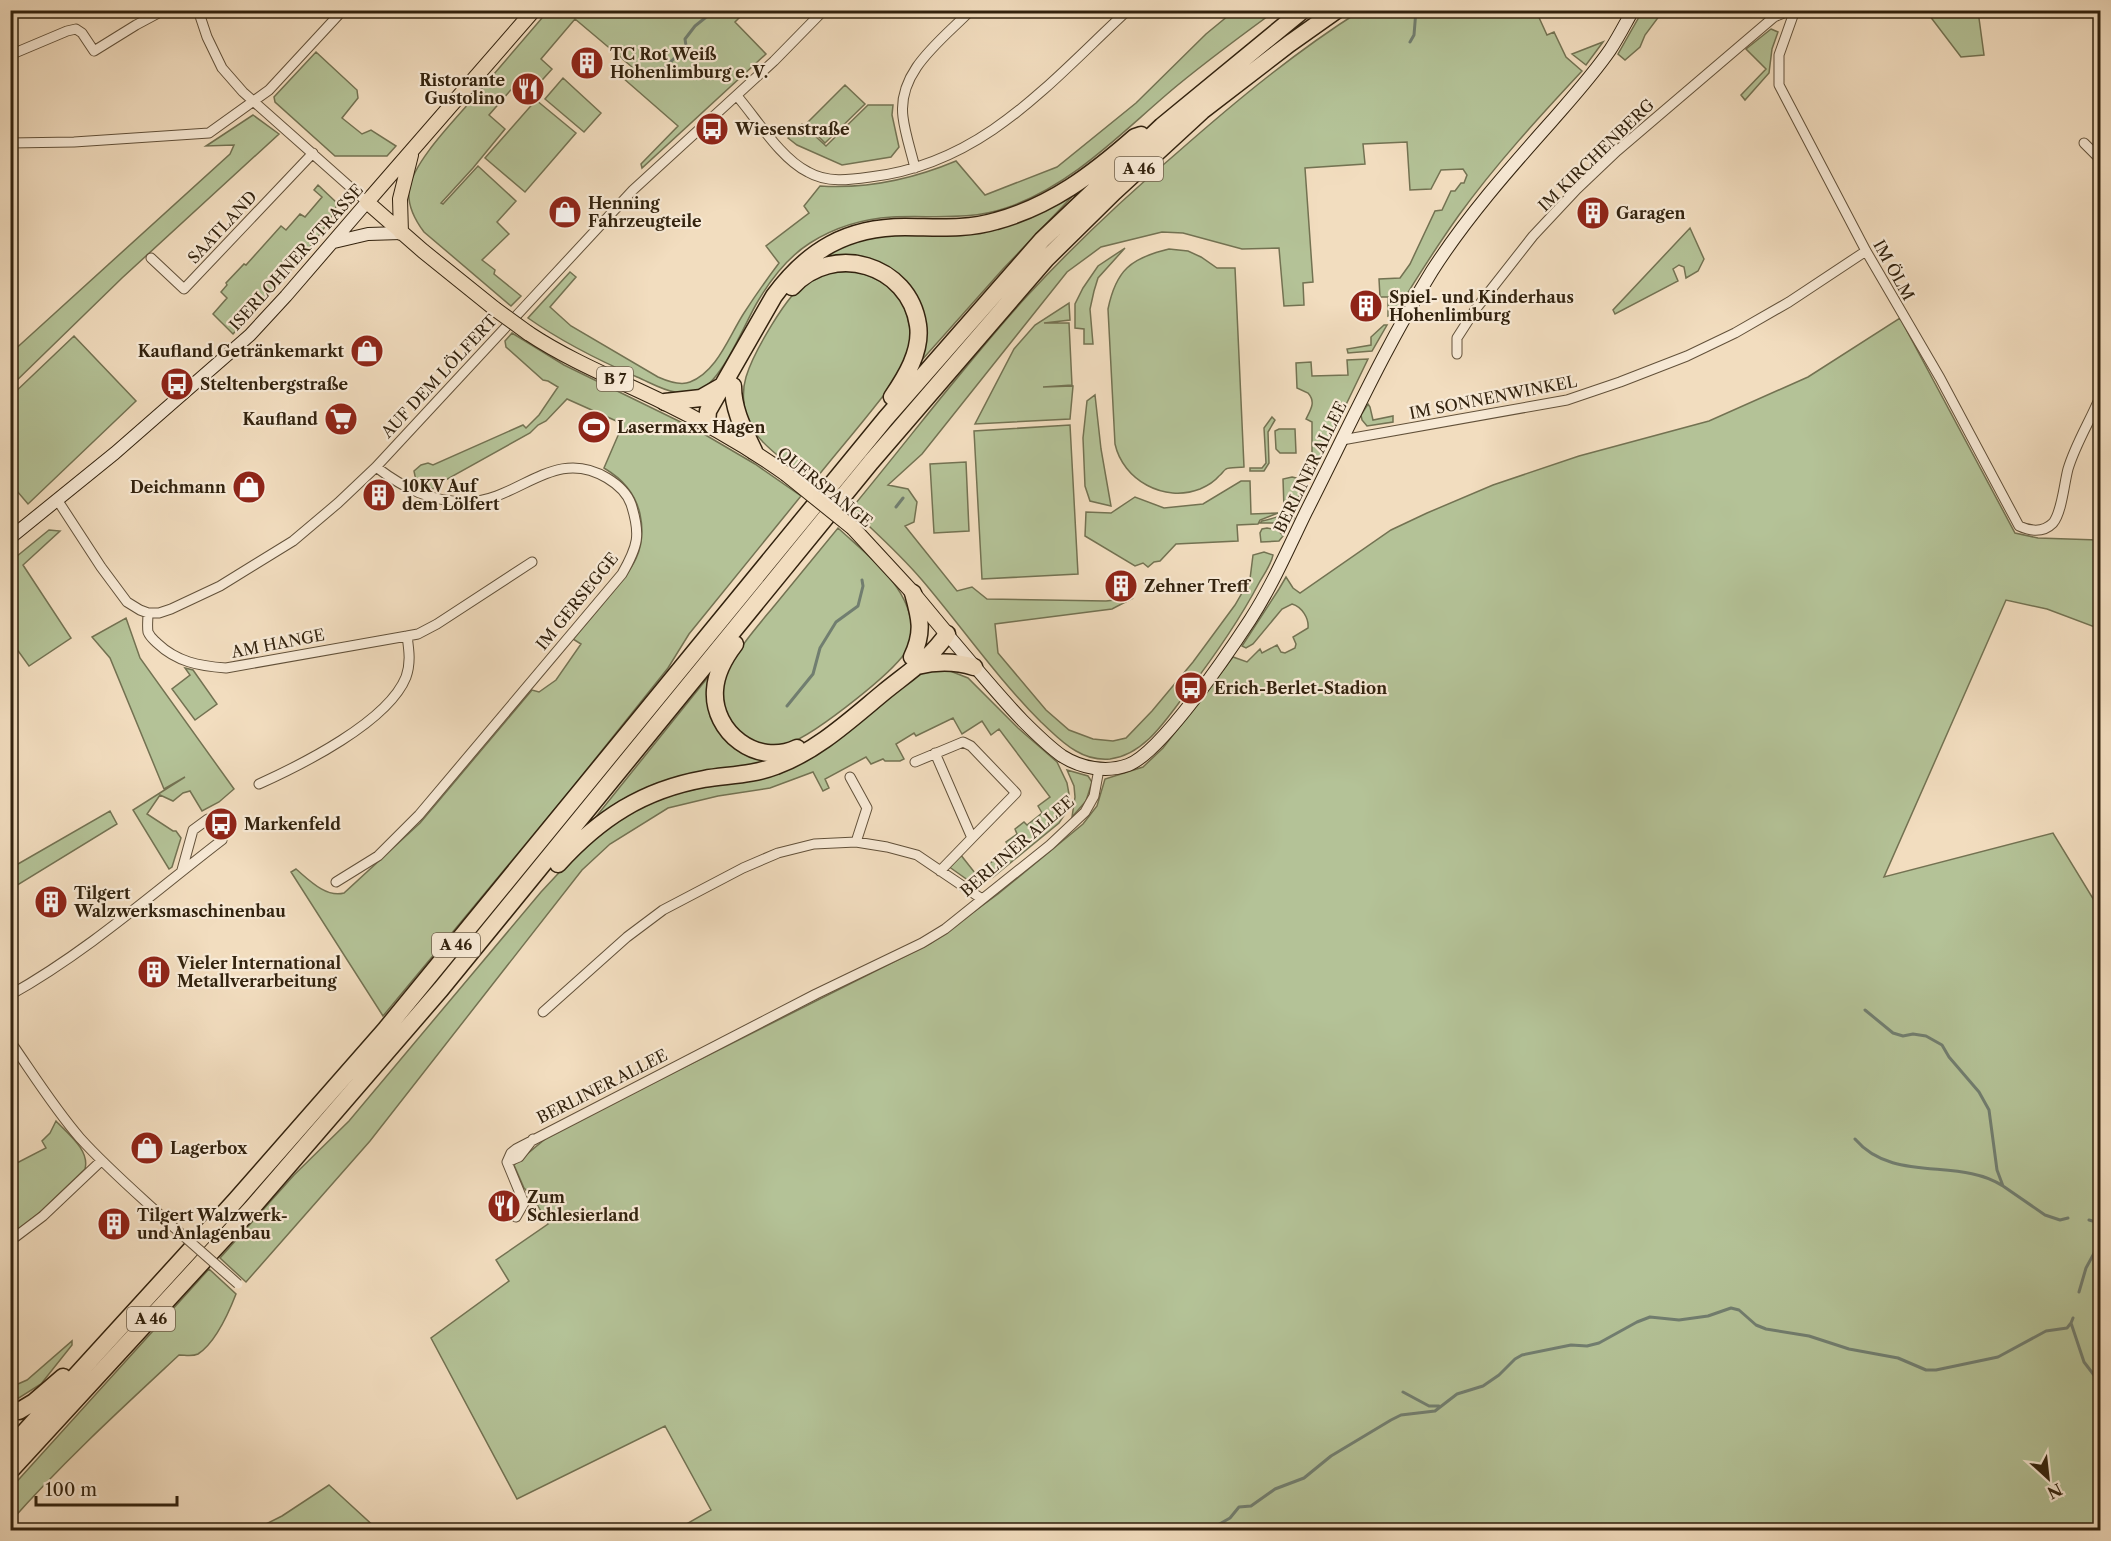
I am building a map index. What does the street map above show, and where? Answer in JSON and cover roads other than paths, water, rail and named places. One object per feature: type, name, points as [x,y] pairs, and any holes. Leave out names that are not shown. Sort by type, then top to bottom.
[{"type":"highway","name":"A 46","points":[[10,1448],[236,1200],[385,1030],[846,467],[939,356],[1042,240],[1162,126],[1303,10]]},
{"type":"highway","name":"A 46","points":[[10,1472],[251,1209],[478,945],[878,453],[1046,259],[1114,192],[1202,111],[1336,10]]},
{"type":"highway","points":[[707,424],[720,414],[728,385],[774,296],[801,264],[817,250],[844,237],[876,229],[965,227],[994,222],[1020,214],[1069,189],[1098,169],[1135,137],[1162,126]]},
{"type":"highway","points":[[665,402],[700,398],[728,385],[783,296],[799,278],[814,269],[830,264],[848,262],[870,266],[895,281],[910,300],[919,326],[915,356],[903,381],[846,467]]},
{"type":"highway","points":[[728,385],[738,419],[754,451]]},
{"type":"highway","points":[[771,585],[758,614],[728,652],[718,676],[715,691],[716,707],[726,729],[743,745],[757,751],[775,753],[792,751],[813,741],[914,661],[938,647],[947,634]]},
{"type":"highway","points":[[478,945],[506,924],[571,849],[600,823],[623,808],[650,793],[679,784],[775,767],[811,750],[914,661],[921,628],[913,592]]},
{"type":"highway","points":[[914,661],[955,662],[975,667]]},
{"type":"highway","points":[[20,1411],[54,1386],[79,1361],[121,1327]]},
{"type":"main road","name":"ISERLOHNER STRASSE","points":[[367,202],[534,10]]},
{"type":"main road","points":[[401,233],[400,199],[413,150]]},
{"type":"main road","name":"QUERSPANGE","points":[[367,202],[401,233],[528,333],[564,355],[707,424],[754,451],[786,474],[852,528],[913,592],[947,634]]},
{"type":"street","points":[[10,55],[76,29],[82,33],[94,51],[164,10]]},
{"type":"street","points":[[198,10],[207,37],[222,68],[243,92],[256,101],[367,202]]},
{"type":"street","points":[[10,143],[205,135],[215,131],[269,90],[343,10]]},
{"type":"street","name":"AUF DEM LÖLFERT","points":[[148,613],[171,609],[251,567],[293,541],[338,503],[376,467],[633,190],[796,41],[824,10]]},
{"type":"street","points":[[915,168],[903,118],[906,87],[916,67],[971,10]]},
{"type":"street","points":[[737,96],[794,163],[808,172],[822,178],[848,180],[879,176],[934,162],[964,149],[997,128],[1031,100],[1128,10]]},
{"type":"street","name":"BERLINER ALLEE","points":[[516,1217],[524,1203],[507,1162],[511,1153],[516,1149],[816,994],[922,943],[945,929],[1050,844],[1085,812],[1094,796],[1099,769],[1127,765],[1139,760],[1153,748],[1233,645],[1277,573],[1382,357],[1434,268],[1467,222],[1592,75],[1633,10]]},
{"type":"street","name":"IM KIRCHENBERG","points":[[1457,354],[1457,338],[1475,310],[1533,236],[1577,189],[1627,142],[1774,17],[1786,12],[1795,12]]},
{"type":"street","name":"IM ÖLM","points":[[1795,12],[1779,55],[1779,85],[1866,251],[1940,378],[2019,526],[2029,531],[2041,530],[2052,523],[2057,514],[2068,468],[2100,397]]},
{"type":"street","points":[[2084,143],[2100,159]]},
{"type":"street","name":"SAATLAND","points":[[151,258],[184,289],[313,153]]},
{"type":"street","name":"ISERLOHNER STRASSE","points":[[10,538],[58,501],[250,335],[367,202]]},
{"type":"street","points":[[333,242],[368,234],[401,233]]},
{"type":"street","name":"IM SONNENWINKEL","points":[[1342,440],[1567,400],[1620,382],[1687,356],[1735,333],[1789,302],[1866,251]]},
{"type":"street","name":"IM GERSEGGE","points":[[336,882],[378,856],[419,815],[622,574],[635,551],[637,525],[630,501],[616,483],[585,468],[571,467],[548,472],[508,491],[471,502],[432,499],[398,483],[376,467]]},
{"type":"street","points":[[58,501],[119,593],[133,607],[148,613]]},
{"type":"street","name":"AM HANGE","points":[[148,613],[147,629],[160,646],[182,660],[226,668],[418,634],[437,624],[532,561]]},
{"type":"street","name":"QUERSPANGE","points":[[947,634],[1033,731],[1061,755],[1080,765],[1099,769]]},
{"type":"street","points":[[258,784],[295,768],[357,730],[381,710],[398,692],[406,678],[410,663],[407,636]]},
{"type":"street","points":[[915,762],[963,742],[971,746],[1016,793],[940,870]]},
{"type":"street","points":[[935,753],[972,838]]},
{"type":"street","points":[[850,777],[867,808],[856,842]]},
{"type":"street","points":[[10,995],[114,925],[222,840],[208,819],[193,830],[182,870]]},
{"type":"street","points":[[543,1012],[627,937],[663,910],[778,853],[814,844],[856,842],[917,855],[982,899]]},
{"type":"street","points":[[10,1041],[52,1103],[101,1161],[237,1284]]},
{"type":"street","points":[[10,1240],[43,1216],[101,1161]]},
{"type":"waterway","points":[[658,75],[686,46],[685,39],[695,26],[715,10]]},
{"type":"waterway","points":[[1410,42],[1414,35],[1416,10]]},
{"type":"waterway","points":[[896,507],[903,498]]},
{"type":"waterway","points":[[787,706],[813,674],[820,648],[836,622],[858,606],[863,586],[862,580]]},
{"type":"waterway","points":[[1865,1010],[1893,1033],[1903,1036],[1913,1034],[1926,1036],[1942,1045],[1949,1057],[1979,1092],[1989,1110],[1997,1170],[2003,1186],[2045,1215],[2060,1220],[2068,1218]]},
{"type":"waterway","points":[[1855,1139],[1871,1153],[1888,1161],[1907,1166],[1986,1177],[2003,1186]]},
{"type":"waterway","points":[[2089,1220],[2100,1223]]},
{"type":"waterway","points":[[2079,1292],[2086,1268],[2098,1246],[2100,1237]]},
{"type":"waterway","points":[[1209,1530],[1230,1518],[1239,1507],[1251,1506],[1275,1489],[1304,1478],[1331,1456],[1391,1420],[1401,1415],[1435,1411],[1457,1394],[1483,1386],[1522,1355],[1571,1345],[1587,1346],[1599,1343],[1650,1317],[1679,1320],[1708,1316],[1731,1308],[1739,1310],[1756,1325],[1766,1329],[1809,1336],[1849,1349],[1898,1358],[1926,1370],[1998,1357],[2046,1331],[2067,1328],[2071,1323]]},
{"type":"waterway","points":[[2073,1318],[2071,1323],[2084,1362],[2100,1383]]},
{"type":"waterway","points":[[1403,1392],[1429,1406],[1439,1406]]},
{"type":"place","name":"TC Rot Weiß Hohenlimburg e. V.","points":[[587,63]]},
{"type":"place","name":"Ristorante Gustolino","points":[[528,89]]},
{"type":"place","name":"Wiesenstraße","points":[[712,129]]},
{"type":"place","name":"Henning Fahrzeugteile","points":[[565,212]]},
{"type":"place","name":"Garagen","points":[[1593,213]]},
{"type":"place","name":"Spiel- und Kinderhaus Hohenlimburg","points":[[1366,306]]},
{"type":"place","name":"Kaufland Getränkemarkt","points":[[367,351]]},
{"type":"place","name":"Steltenbergstraße","points":[[177,384]]},
{"type":"place","name":"Kaufland","points":[[341,419]]},
{"type":"place","name":"Lasermaxx Hagen","points":[[594,427]]},
{"type":"place","name":"Deichmann","points":[[249,487]]},
{"type":"place","name":"10KV Auf dem Lölfert","points":[[379,495]]},
{"type":"place","name":"Zehner Treff","points":[[1121,586]]},
{"type":"place","name":"Erich-Berlet-Stadion","points":[[1191,688]]},
{"type":"place","name":"Markenfeld","points":[[221,824]]},
{"type":"place","name":"Tilgert Walzwerksmaschinenbau","points":[[51,902]]},
{"type":"place","name":"Vieler International Metallverarbeitung","points":[[154,972]]},
{"type":"place","name":"Lagerbox","points":[[147,1148]]},
{"type":"place","name":"Zum Schlesierland","points":[[504,1206]]},
{"type":"place","name":"Tilgert Walzwerk- und Anlagenbau","points":[[114,1224]]}]
